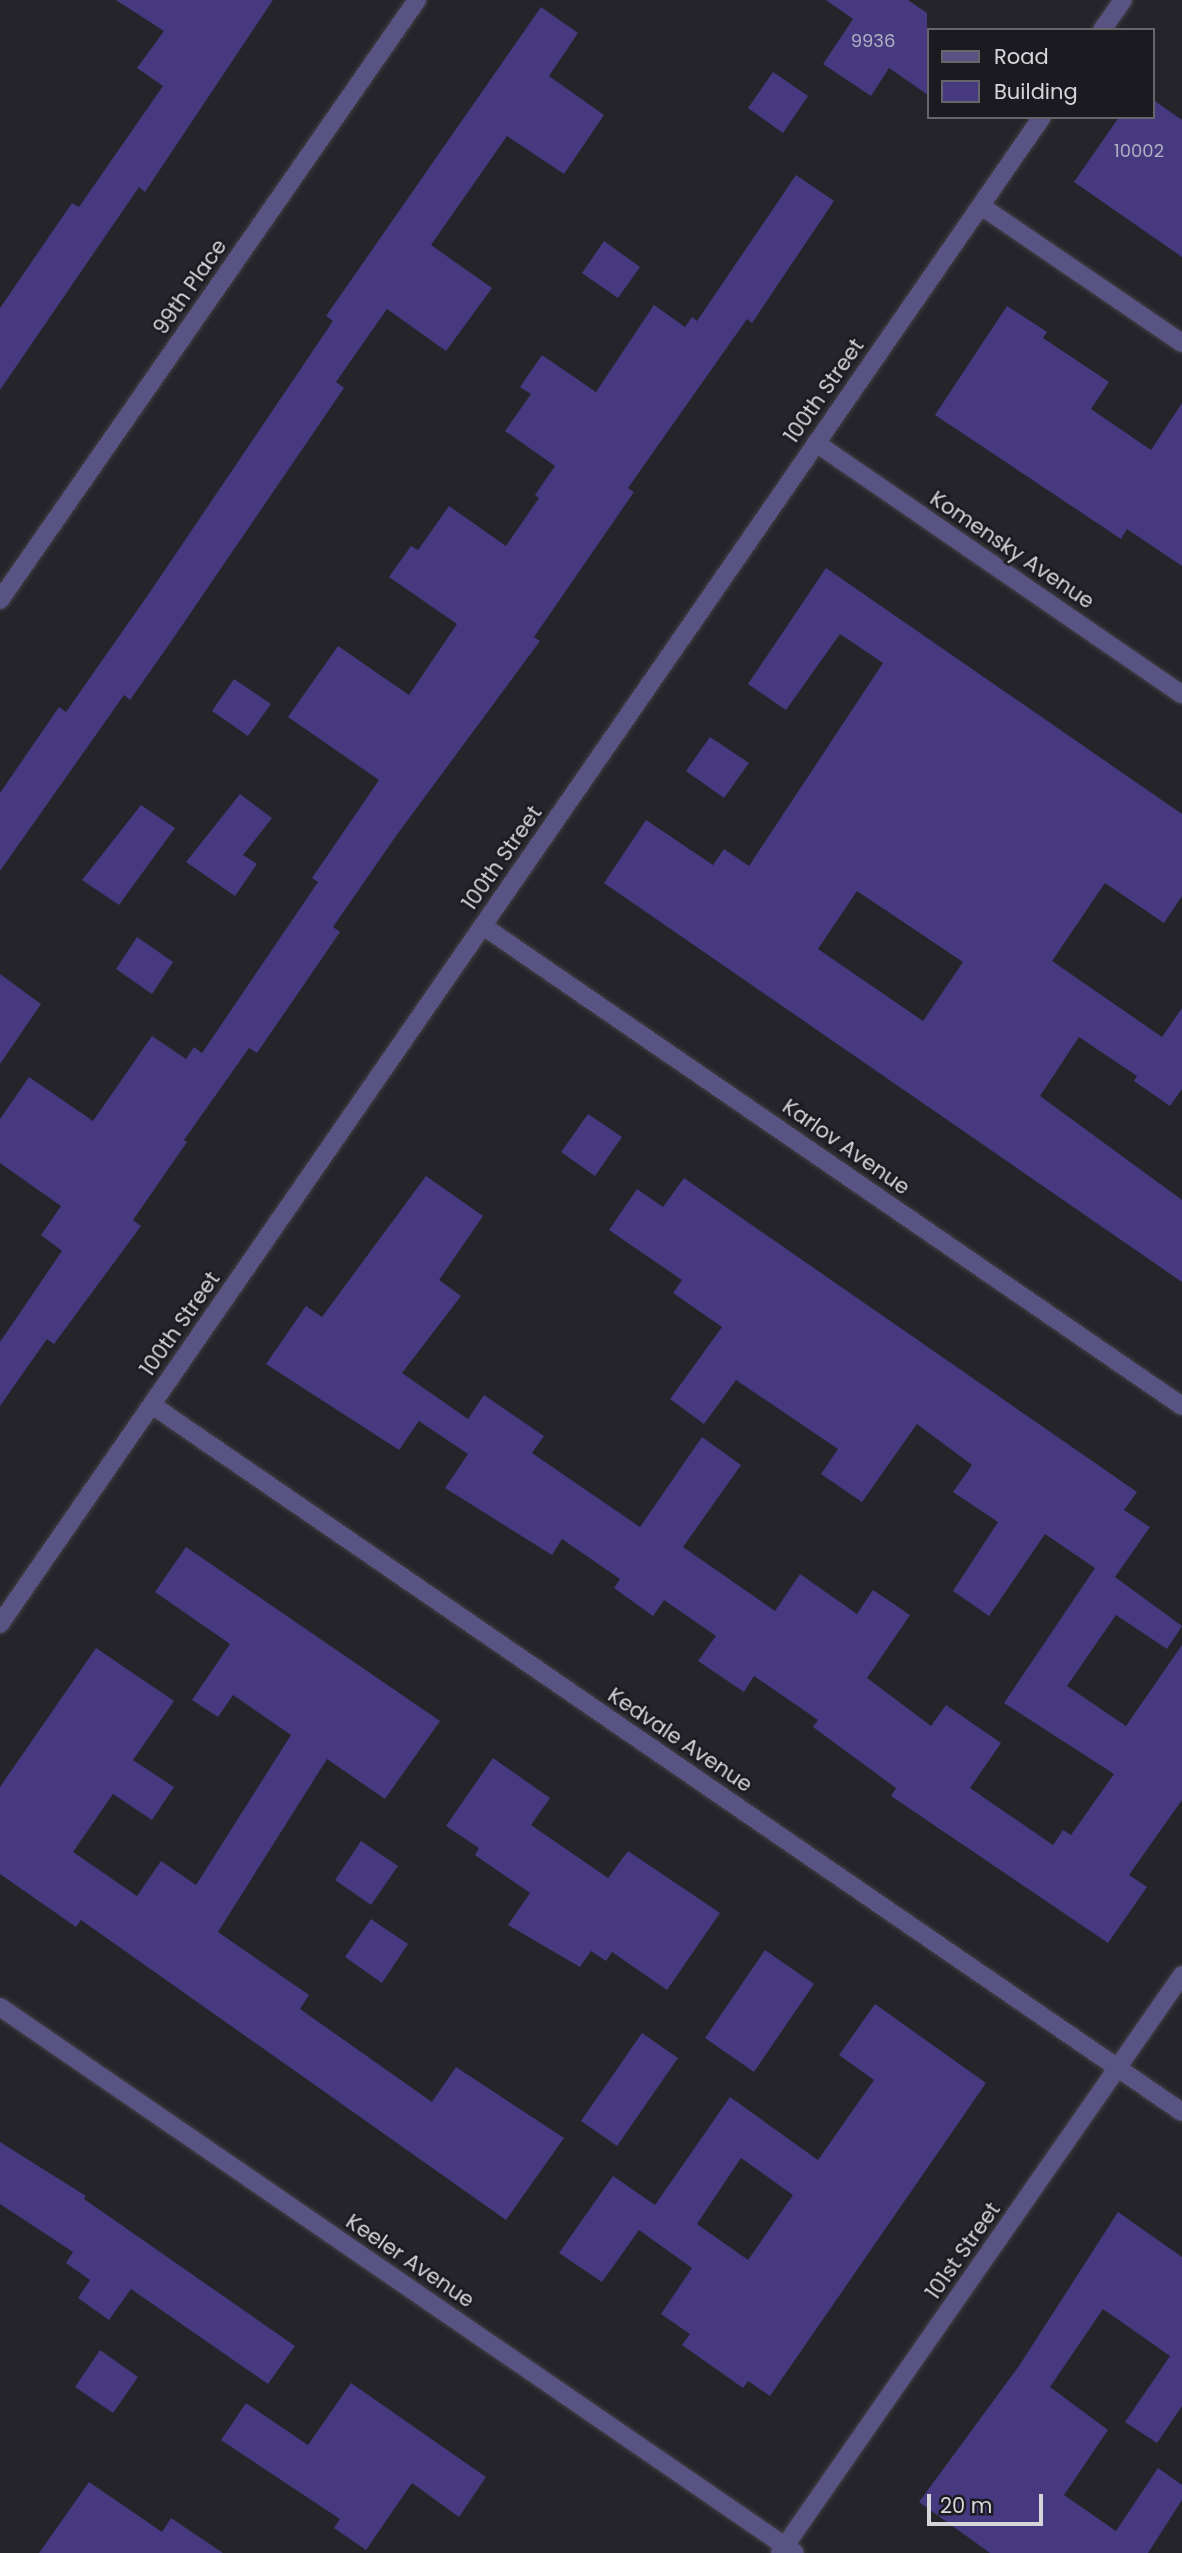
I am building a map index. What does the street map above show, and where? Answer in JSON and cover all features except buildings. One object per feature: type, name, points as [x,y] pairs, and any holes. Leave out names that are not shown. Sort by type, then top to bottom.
[{"type":"street","name":"99th Place","points":[[0,600],[417,0]]},
{"type":"street","points":[[1103,28],[1123,0]]},
{"type":"street","name":"100th Street","points":[[0,1624],[1041,119]]},
{"type":"street","points":[[981,206],[1182,343]]},
{"type":"street","name":"Komensky Avenue","points":[[816,443],[1182,695]]},
{"type":"street","name":"Karlov Avenue","points":[[483,926],[1182,1406]]},
{"type":"street","name":"Kedvale Avenue","points":[[152,1405],[1182,2112]]},
{"type":"street","name":"101st Street","points":[[787,2551],[1182,1975]]},
{"type":"street","name":"Keeler Avenue","points":[[0,2007],[787,2551]]}]
